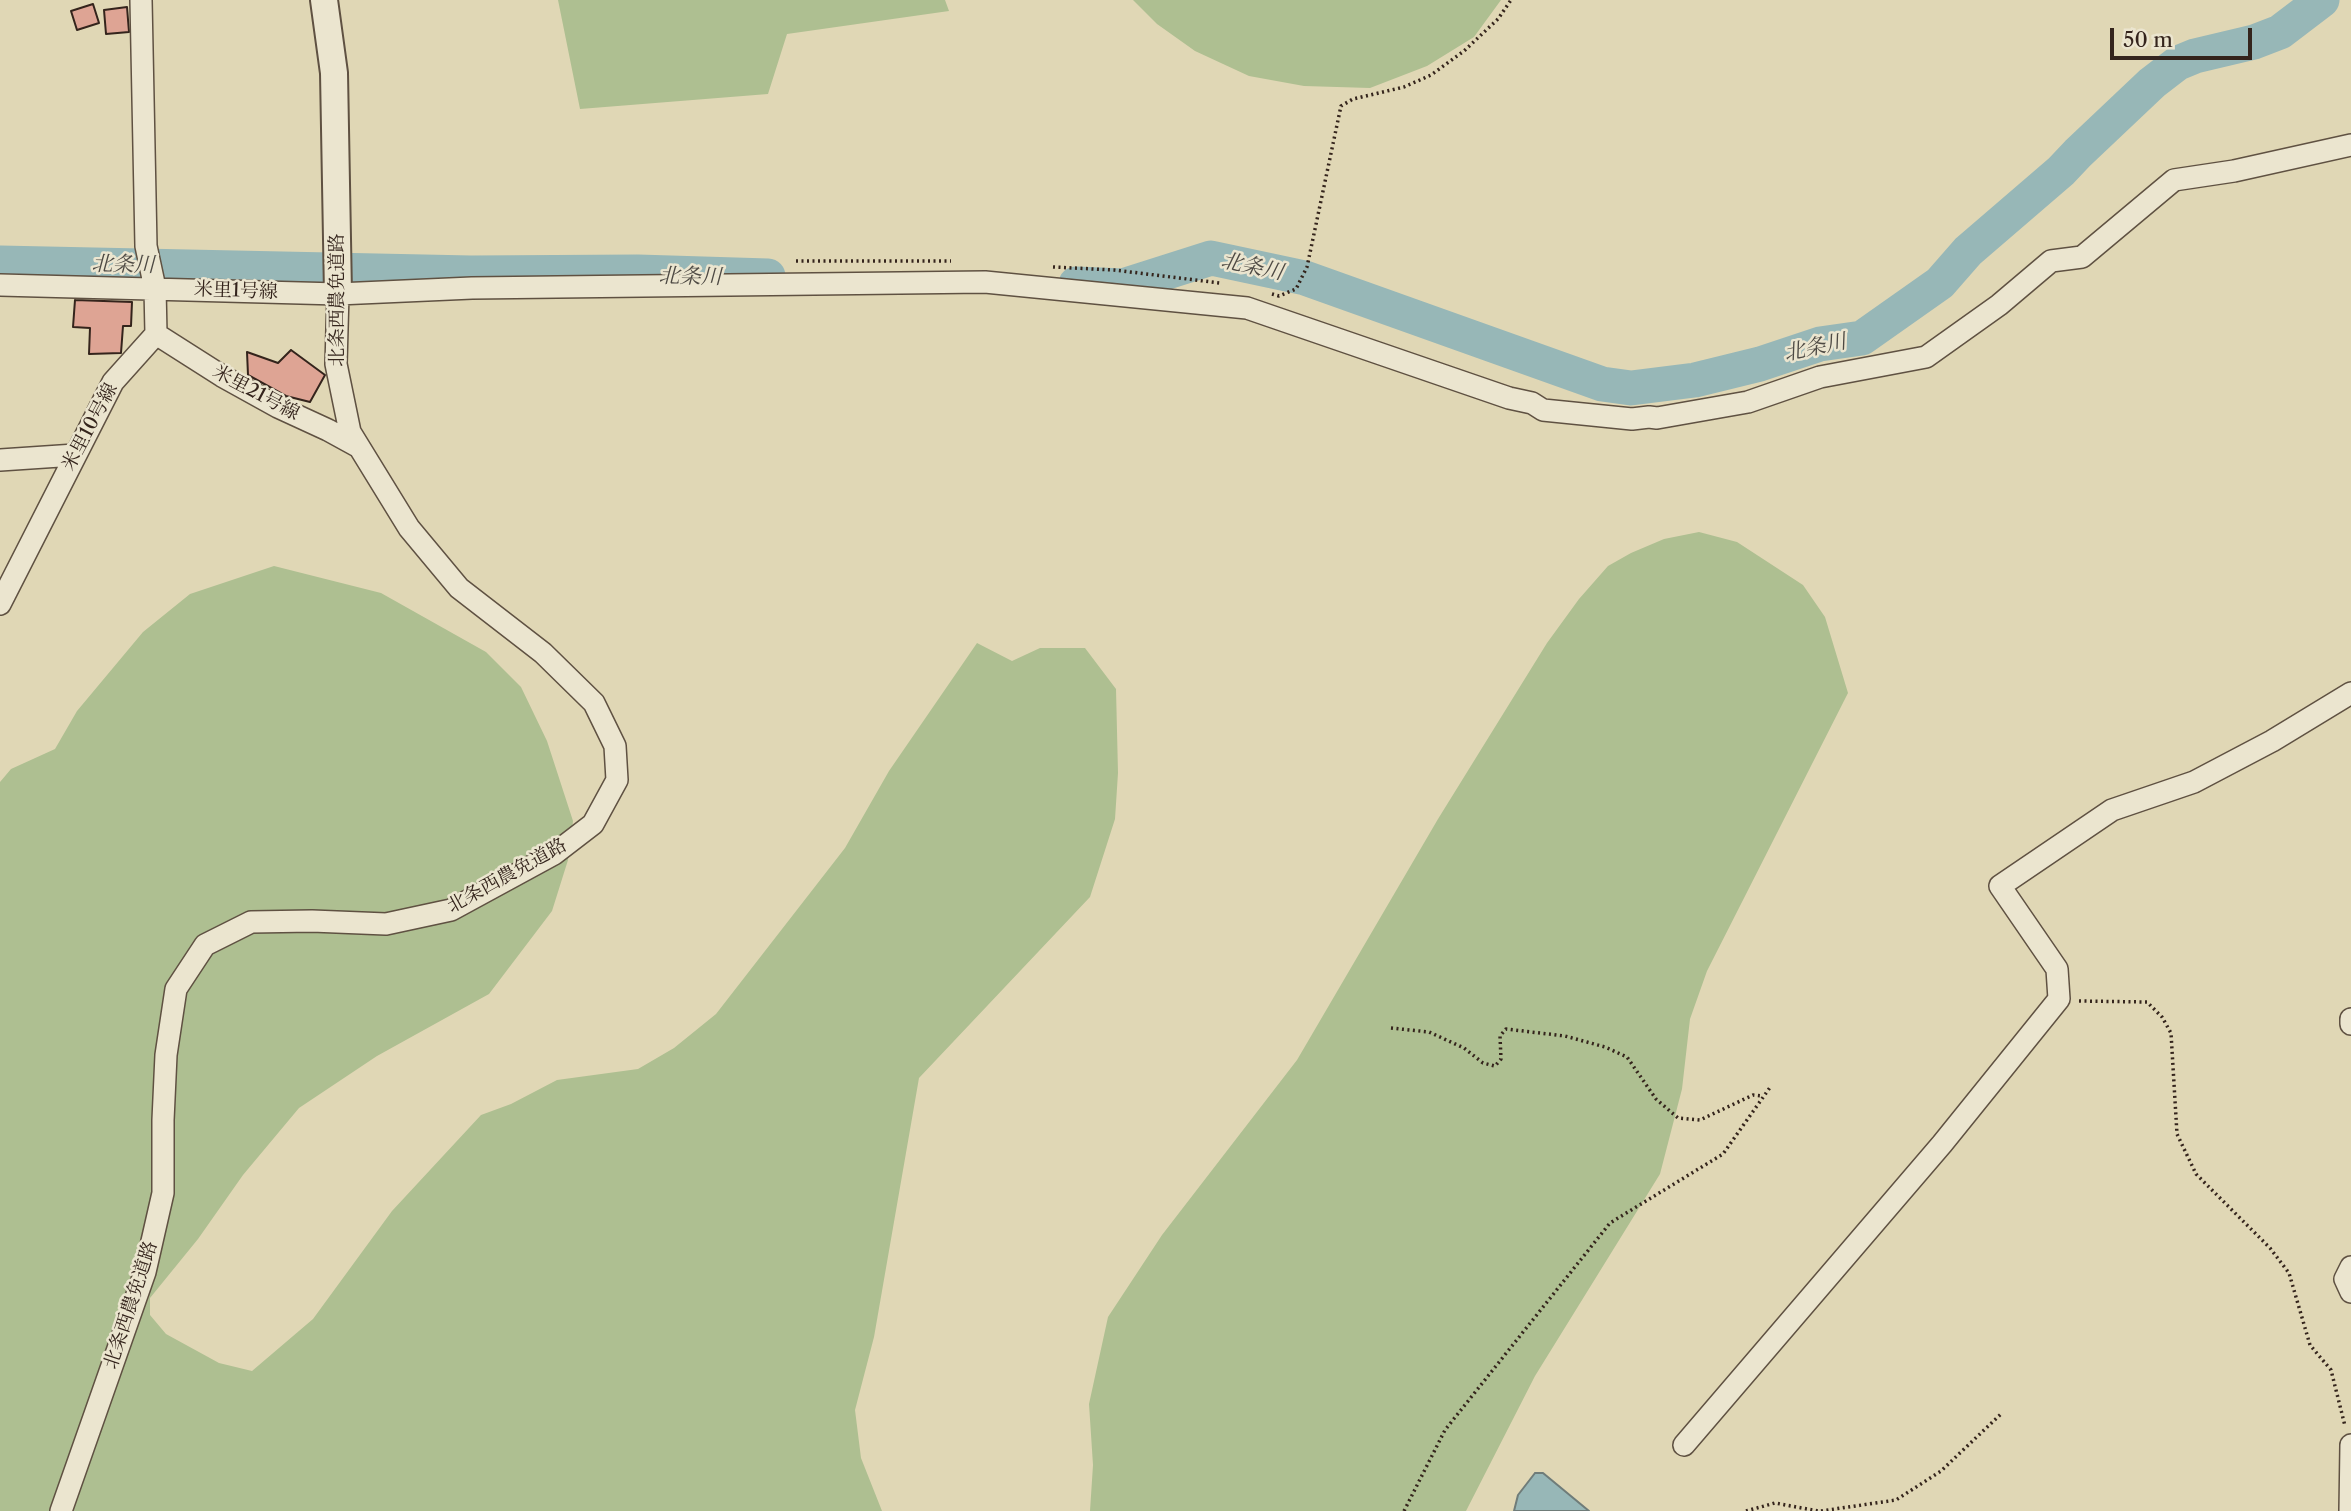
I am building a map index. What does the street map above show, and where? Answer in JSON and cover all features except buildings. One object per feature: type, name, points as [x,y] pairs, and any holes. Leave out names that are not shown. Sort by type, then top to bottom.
[{"type":"street","points":[[141,0],[146,246],[155,288],[156,334]]},
{"type":"street","name":"北条西農免道路","points":[[61,1511],[145,1272],[163,1193],[166,1055],[176,989],[205,945],[251,922],[386,924],[452,910],[554,853],[593,824],[617,780],[615,746],[594,704],[543,653],[459,588],[409,528],[350,432],[336,364],[338,294],[334,73],[324,0]]},
{"type":"street","name":"米里1号線","points":[[0,285],[338,294],[472,288],[985,282],[1247,308],[1543,410],[1632,419],[1657,418],[1748,402],[1820,377],[1926,357],[1999,306],[2051,261],[2082,257],[2174,180],[2234,171],[2351,145]]},
{"type":"street","name":"米里21号線","points":[[156,334],[222,376],[359,448]]},
{"type":"street","name":"米里10号線","points":[[1,596],[113,382],[156,334]]},
{"type":"street","points":[[0,460],[75,455]]},
{"type":"street","points":[[1684,1445],[1942,1144],[2059,999],[2057,970],[2000,886],[2112,810],[2194,782],[2272,741],[2351,693]]},
{"type":"street","points":[[2351,1268],[2345,1279],[2351,1292]]},
{"type":"street","points":[[2350,1445],[2350,1511]]},
{"type":"path","points":[[1265,292],[1279,296],[1296,289],[1307,267],[1341,106],[1353,99],[1404,87],[1431,75],[1498,19],[1511,0]]},
{"type":"path","points":[[796,261],[952,261]]},
{"type":"path","points":[[1046,266],[1114,270],[1224,284]]},
{"type":"path","points":[[2059,999],[2099,1003],[2147,1002],[2162,1017],[2171,1033],[2177,1134],[2196,1174],[2270,1248],[2289,1273],[2310,1345],[2331,1370],[2350,1445]]},
{"type":"path","points":[[1391,1028],[1429,1031],[1464,1048],[1483,1063],[1495,1066],[1501,1059],[1500,1036],[1506,1030],[1565,1036],[1605,1047],[1627,1057],[1656,1099],[1678,1118],[1700,1120],[1752,1095],[1763,1096]]},
{"type":"path","points":[[1404,1511],[1445,1430],[1610,1223],[1723,1154],[1771,1086]]},
{"type":"path","points":[[1746,1511],[1775,1503],[1820,1511],[1896,1500],[1941,1471],[2002,1413]]},
{"type":"green space","points":[[558,0],[945,0],[949,11],[787,34],[768,94],[580,109]]},
{"type":"green space","points":[[1133,0],[1501,0],[1474,37],[1427,66],[1370,88],[1304,86],[1249,76],[1195,51],[1157,24]]},
{"type":"green space","points":[[1699,532],[1737,542],[1803,585],[1825,617],[1848,693],[1707,971],[1690,1019],[1682,1089],[1660,1174],[1535,1376],[1466,1511],[1090,1511],[1093,1465],[1089,1404],[1108,1317],[1162,1235],[1297,1060],[1438,819],[1547,643],[1579,599],[1608,566],[1631,553],[1664,539]]},
{"type":"green space","points":[[274,566],[381,593],[486,652],[521,687],[547,741],[573,821],[568,860],[552,911],[489,994],[377,1056],[299,1108],[243,1175],[198,1239],[150,1298],[150,1315],[166,1334],[219,1363],[252,1371],[313,1319],[392,1211],[481,1115],[511,1104],[557,1080],[638,1069],[674,1048],[716,1014],[845,848],[889,771],[977,643],[1012,661],[1040,648],[1085,648],[1116,689],[1118,773],[1115,819],[1090,897],[919,1078],[874,1337],[855,1410],[861,1458],[882,1511],[0,1511],[0,782],[11,769],[55,749],[77,711],[143,632],[190,594]]},
{"type":"water","points":[[1535,1473],[1543,1473],[1589,1511],[1514,1511],[1518,1495]]},
{"type":"waterway","name":"北条川","points":[[1076,284],[1123,286],[1211,258],[1305,278],[1602,384],[1631,388],[1695,380],[1760,364],[1820,344],[1862,338],[1940,283],[1968,251],[2061,171],[2152,83],[2178,63],[2280,32],[2322,0]]},
{"type":"waterway","name":"北条川","points":[[0,263],[768,276]]}]
